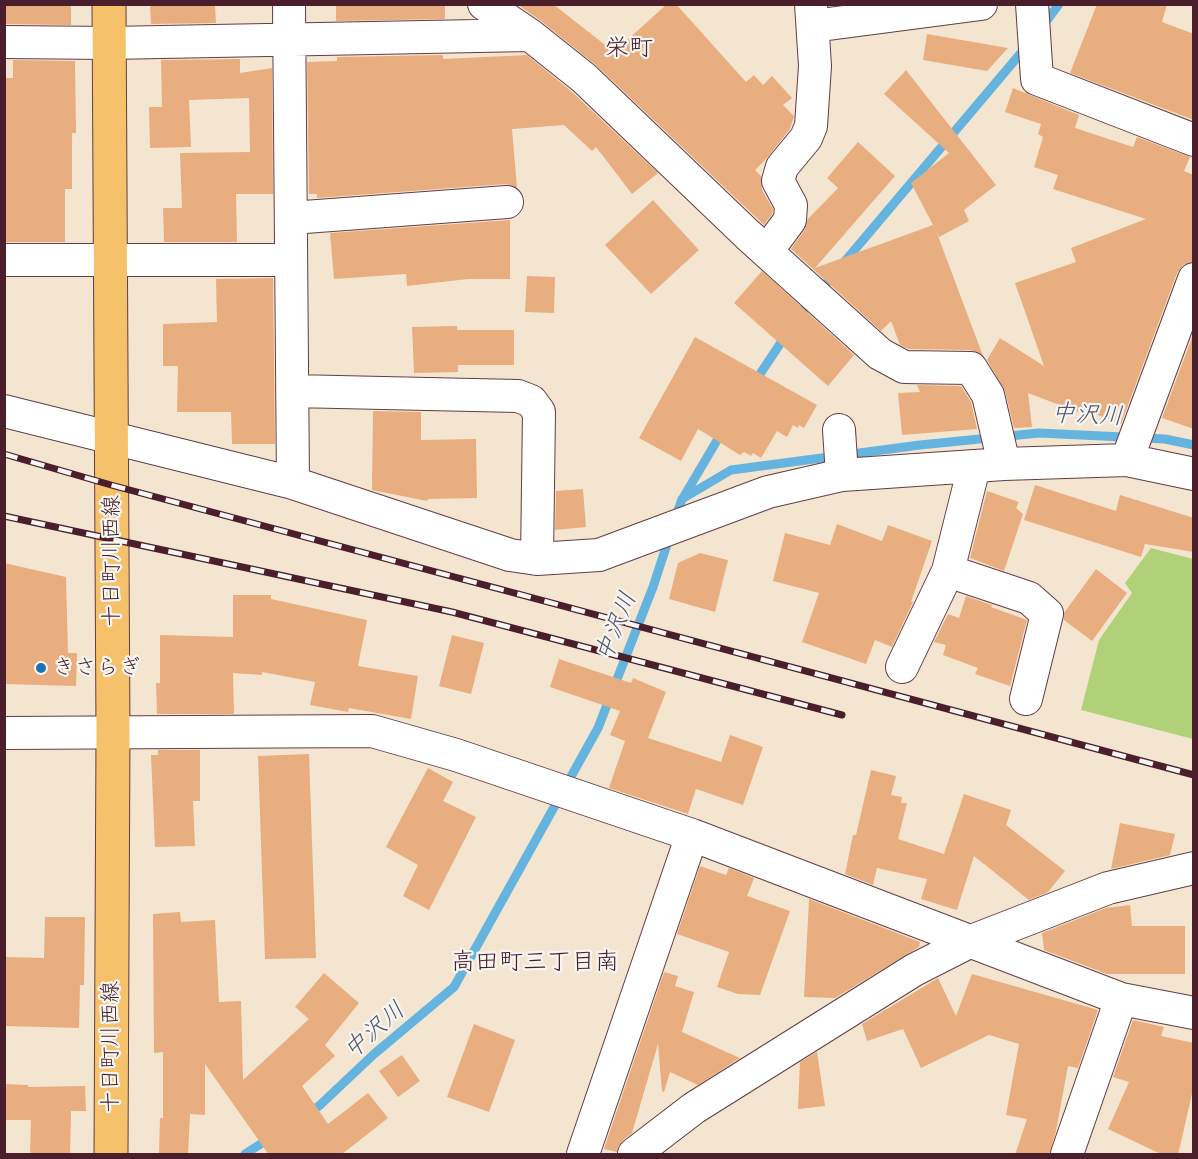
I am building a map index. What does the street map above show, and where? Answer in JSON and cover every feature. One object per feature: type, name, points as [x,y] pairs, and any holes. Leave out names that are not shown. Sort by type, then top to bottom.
[{"type":"main road","name":"十日町川西線","points":[[109,4],[113,734],[111,1155]]},
{"type":"street","points":[[289,4],[293,483]]},
{"type":"street","points":[[484,4],[530,35],[584,78],[880,354],[904,367],[971,368],[988,395],[989,465],[948,571],[902,668]]},
{"type":"street","points":[[767,251],[790,220],[791,205],[778,182],[782,167],[806,138],[811,126],[815,66],[812,15],[981,4]]},
{"type":"street","points":[[1032,4],[1037,79],[1194,140]]},
{"type":"street","points":[[4,42],[109,43],[530,35]]},
{"type":"street","points":[[291,218],[507,202]]},
{"type":"street","points":[[4,260],[291,260]]},
{"type":"street","points":[[1127,460],[1194,279]]},
{"type":"street","points":[[293,391],[518,396],[531,401],[539,412],[537,559]]},
{"type":"street","points":[[4,411],[293,483],[510,555],[537,559],[599,555],[768,492],[842,476],[989,465],[1127,460],[1194,474]]},
{"type":"street","points":[[839,430],[842,476]]},
{"type":"street","points":[[948,571],[1029,598],[1047,614],[1026,699]]},
{"type":"street","points":[[4,733],[372,731],[456,755],[692,835],[1120,999],[1194,1013]]},
{"type":"street","points":[[583,1155],[692,835]]},
{"type":"street","points":[[634,1155],[694,1108],[914,970],[969,942],[1108,888],[1194,868]]},
{"type":"street","points":[[1067,1155],[1120,999]]},
{"type":"green space","points":[[1151,548],[1193,559],[1193,739],[1081,710],[1099,640],[1132,593],[1125,583]]},
{"type":"building","points":[[4,4],[71,4],[71,25],[4,24]]},
{"type":"building","points":[[150,4],[215,4],[216,23],[151,24]]},
{"type":"building","points":[[336,4],[445,4],[445,19],[336,21]]},
{"type":"building","points":[[517,4],[553,4],[614,52],[667,4],[676,4],[746,82],[754,75],[763,85],[772,76],[792,98],[783,105],[794,116],[790,129],[755,170],[761,176],[762,190],[773,209],[764,225],[596,65]]},
{"type":"building","points":[[1097,4],[1167,4],[1162,22],[1194,34],[1194,120],[1070,73]]},
{"type":"building","points":[[927,34],[1008,48],[987,71],[923,60]]},
{"type":"building","points":[[443,55],[443,59],[527,55],[572,92],[658,173],[632,194],[596,147],[592,151],[564,125],[512,129],[517,188],[506,184],[317,198],[317,194],[309,194],[307,62],[337,61],[337,57]]},
{"type":"building","points":[[240,59],[240,73],[272,68],[273,194],[236,194],[237,242],[164,242],[163,208],[182,208],[180,153],[250,152],[249,98],[189,100],[191,147],[150,148],[149,107],[162,107],[161,60]]},
{"type":"building","points":[[13,60],[75,61],[76,133],[72,133],[72,189],[65,189],[65,242],[4,242],[4,78],[13,78]]},
{"type":"building","points":[[906,70],[996,185],[964,210],[969,221],[939,237],[935,228],[983,356],[971,350],[909,349],[900,345],[891,321],[881,331],[791,249],[804,231],[808,219],[838,188],[827,178],[858,142],[895,176],[815,268],[933,225],[911,183],[949,153],[884,94]]},
{"type":"building","points":[[1013,88],[1079,115],[1075,128],[1133,147],[1137,137],[1190,157],[1184,171],[1194,175],[1194,261],[1183,265],[1177,273],[1121,424],[1080,408],[1078,412],[1028,393],[1032,427],[1014,428],[1005,391],[987,360],[1000,338],[1044,366],[1015,283],[1076,262],[1071,248],[1146,219],[1053,189],[1058,175],[1034,167],[1043,137],[1038,134],[1041,124],[1005,112]]},
{"type":"building","points":[[653,200],[699,250],[651,294],[605,245]]},
{"type":"building","points":[[510,220],[510,279],[468,279],[407,286],[406,274],[334,279],[330,233]]},
{"type":"building","points":[[762,271],[854,355],[828,386],[734,303]]},
{"type":"building","points":[[527,276],[555,277],[554,313],[525,312]]},
{"type":"building","points":[[273,278],[275,444],[232,444],[231,412],[177,412],[178,366],[163,366],[163,324],[217,322],[216,279]]},
{"type":"building","points":[[457,326],[457,330],[514,330],[514,365],[458,365],[458,372],[414,373],[412,327]]},
{"type":"building","points":[[1194,332],[1194,429],[1162,418]]},
{"type":"building","points":[[695,337],[817,405],[804,428],[793,425],[787,437],[777,431],[761,458],[753,453],[751,456],[744,452],[740,455],[698,429],[681,461],[639,438]]},
{"type":"building","points":[[917,385],[961,386],[971,402],[977,429],[902,435],[898,393],[920,392]]},
{"type":"building","points":[[373,411],[421,412],[421,440],[476,439],[477,498],[428,499],[427,501],[372,490]]},
{"type":"building","points":[[1035,485],[1116,511],[1120,495],[1194,518],[1194,552],[1145,544],[1141,557],[1024,520]]},
{"type":"building","points":[[583,489],[586,527],[555,530],[556,491]]},
{"type":"building","points":[[987,491],[1019,502],[1016,508],[1023,514],[1004,571],[970,558]]},
{"type":"building","points":[[837,524],[882,541],[888,525],[932,541],[911,602],[913,602],[892,647],[875,640],[866,664],[802,642],[819,593],[773,581],[785,533],[830,545]]},
{"type":"building","points":[[700,553],[728,560],[715,612],[669,599],[678,563]]},
{"type":"building","points":[[4,563],[66,577],[68,653],[77,653],[76,686],[4,684]]},
{"type":"building","points":[[1096,569],[1127,593],[1092,641],[1064,620],[1064,613]]},
{"type":"building","points":[[233,595],[271,595],[271,599],[367,620],[358,666],[418,676],[411,719],[349,708],[348,712],[310,705],[315,682],[262,672],[262,675],[233,673],[234,714],[157,714],[156,683],[160,683],[160,635],[233,637]]},
{"type":"building","points":[[966,596],[1027,620],[1010,686],[975,674],[978,668],[943,655],[946,645],[934,642],[948,614],[959,618]]},
{"type":"building","points":[[452,635],[484,643],[471,694],[439,686]]},
{"type":"building","points":[[559,659],[631,683],[633,678],[666,692],[648,738],[721,762],[730,735],[763,747],[743,805],[696,789],[688,814],[609,788],[625,741],[610,735],[620,711],[550,687]]},
{"type":"building","points":[[158,750],[200,750],[200,801],[193,801],[195,846],[155,847],[151,755],[158,755]]},
{"type":"building","points":[[309,754],[316,958],[265,959],[258,756]]},
{"type":"building","points":[[428,768],[453,782],[443,801],[476,817],[429,910],[403,896],[418,865],[386,847]]},
{"type":"building","points":[[871,770],[896,776],[891,795],[902,797],[901,803],[907,803],[898,839],[944,854],[964,794],[1011,810],[1006,825],[1065,871],[1048,892],[1029,900],[974,856],[957,910],[921,899],[927,879],[877,868],[873,885],[845,874]]},
{"type":"building","points":[[1120,823],[1175,834],[1170,855],[1111,869]]},
{"type":"building","points":[[700,866],[726,875],[729,868],[754,878],[747,896],[790,911],[760,995],[738,994],[717,987],[729,952],[677,934]]},
{"type":"building","points":[[809,899],[920,942],[919,947],[835,998],[804,997]]},
{"type":"building","points":[[1130,905],[1132,926],[1185,926],[1185,974],[1107,974],[1044,950],[1042,933],[1106,908]]},
{"type":"building","points":[[180,912],[181,922],[215,920],[219,1002],[241,1001],[243,1080],[309,1019],[295,1007],[324,973],[359,1003],[325,1045],[335,1056],[302,1086],[328,1124],[368,1093],[388,1118],[341,1155],[269,1155],[205,1064],[205,1115],[190,1114],[188,1155],[159,1154],[160,1118],[163,1118],[163,1052],[154,1053],[153,914]]},
{"type":"building","points":[[45,917],[85,917],[84,985],[80,985],[79,1028],[4,1026],[6,957],[44,958]]},
{"type":"building","points":[[664,972],[678,976],[675,986],[694,992],[682,1032],[740,1058],[698,1085],[670,1072],[664,1092],[662,1091],[658,1044],[632,1133],[623,1140],[617,1152],[604,1149]]},
{"type":"building","points":[[972,974],[1098,1010],[1078,1068],[1068,1066],[1056,1131],[1049,1155],[1015,1155],[1027,1119],[1006,1115],[1019,1044],[989,1035],[921,1068],[903,1029],[867,1041],[862,1024],[938,978],[956,1016]]},
{"type":"building","points":[[1133,1020],[1164,1027],[1161,1036],[1194,1043],[1194,1085],[1178,1155],[1163,1155],[1108,1129],[1129,1082],[1113,1077]]},
{"type":"building","points":[[474,1024],[515,1040],[489,1112],[447,1097]]},
{"type":"building","points":[[817,1052],[825,1106],[798,1109],[800,1062]]},
{"type":"building","points":[[402,1055],[420,1081],[398,1097],[379,1071]]},
{"type":"building","points":[[4,1084],[28,1085],[28,1087],[85,1086],[86,1111],[71,1111],[70,1155],[30,1155],[31,1120],[4,1120]]},
{"type":"waterway","points":[[1042,27],[1059,4]]},
{"type":"waterway","points":[[797,318],[1026,47]]},
{"type":"waterway","points":[[754,383],[786,335]]},
{"type":"waterway","points":[[683,498],[722,432]]},
{"type":"waterway","name":"中沢川","points":[[675,519],[682,499],[731,470],[920,445],[1039,433],[1165,439],[1194,445]]},
{"type":"waterway","name":"中沢川","points":[[307,1114],[454,987],[598,728],[653,587],[670,535]]},
{"type":"waterway","name":"中沢川","points":[[245,1154],[270,1138]]},
{"type":"railway","points":[[4,454],[111,485],[1194,775]]},
{"type":"railway","points":[[4,516],[452,612],[842,715]]},
{"type":"place","name":"きさらぎ","points":[[41,668]]},
{"type":"district","name":"栄町","points":[[629,49]]},
{"type":"district","name":"高田町三丁目南","points":[[535,963]]}]
